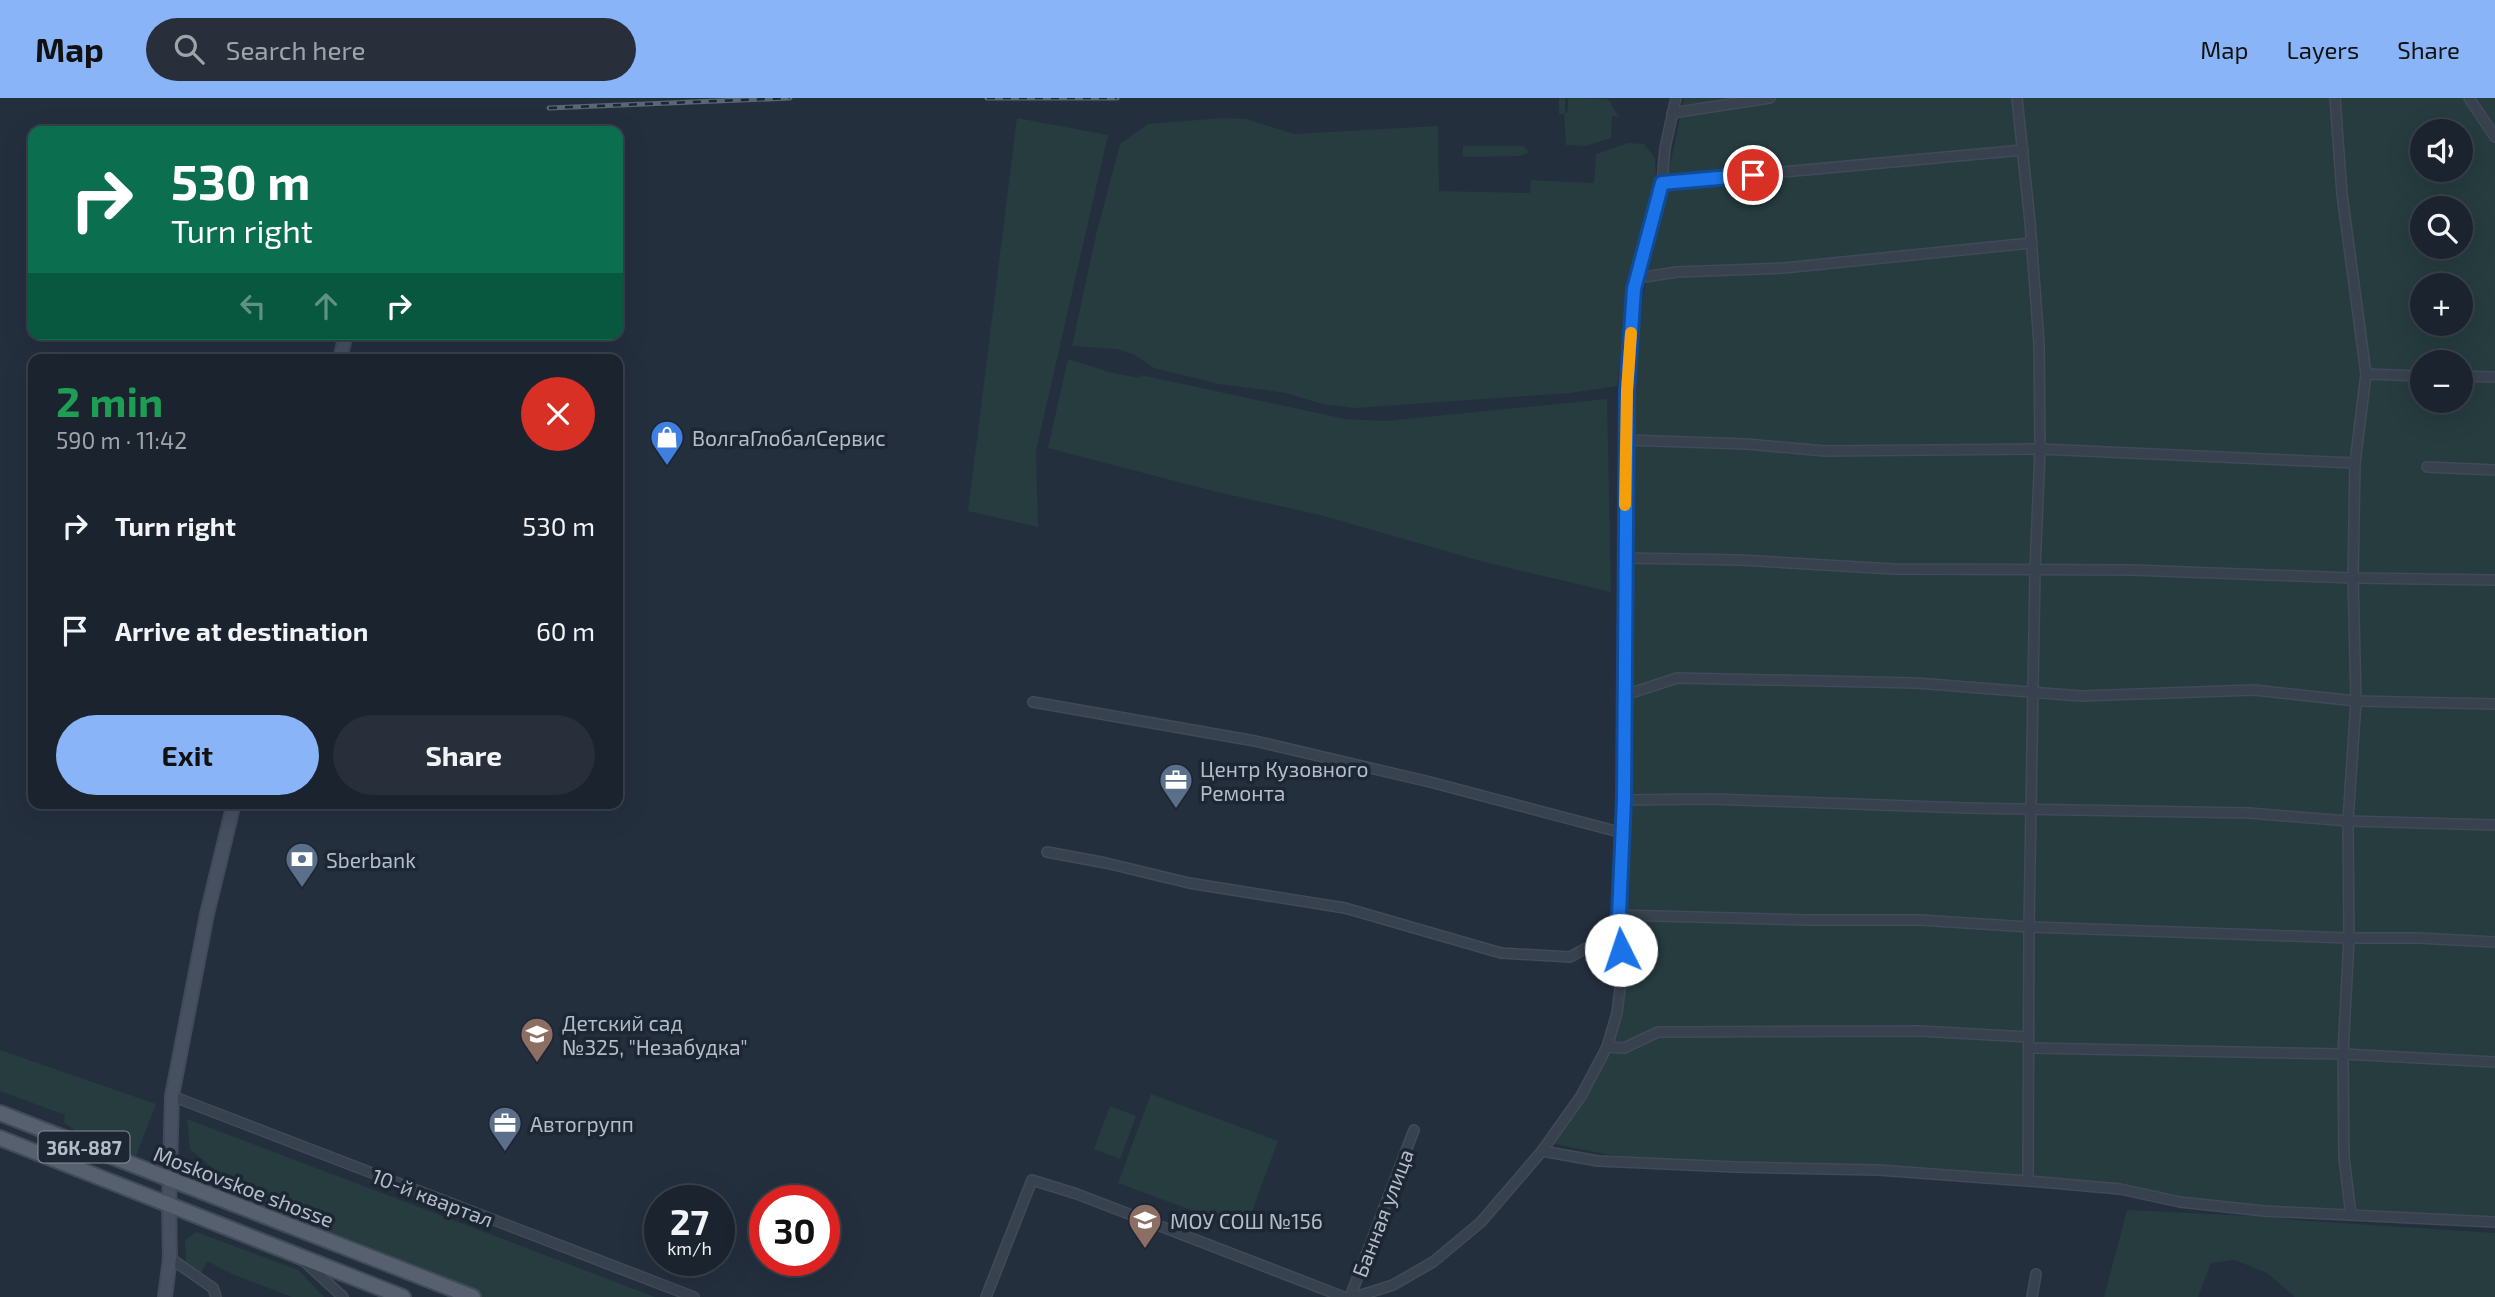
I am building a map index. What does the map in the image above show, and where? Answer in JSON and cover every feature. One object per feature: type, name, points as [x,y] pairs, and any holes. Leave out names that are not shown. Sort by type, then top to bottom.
[{"type":"main road","name":"Moskovskoe shosse","points":[[0,1113],[473,1297]]},
{"type":"main road","name":"36К-887","points":[[0,1138],[403,1297]]},
{"type":"street","points":[[1352,1297],[1393,1285],[1433,1262],[1481,1222],[1542,1151],[1581,1096],[1607,1047],[1617,1013],[1623,964],[1619,915],[1624,800],[1626,440],[1634,289],[1662,183],[1665,148],[1676,98]]},
{"type":"street","points":[[1672,113],[1770,98]]},
{"type":"street","points":[[2017,98],[2039,343],[2040,449],[2035,569],[2029,927],[2028,1181]]},
{"type":"street","points":[[2335,98],[2342,194],[2365,374],[2355,463],[2353,578],[2356,701],[2348,821],[2349,938],[2343,1054],[2344,1157],[2351,1216]]},
{"type":"street","points":[[2469,98],[2495,137]]},
{"type":"street","points":[[1662,183],[2023,150]]},
{"type":"street","points":[[1638,278],[1678,272],[1784,268],[2031,243]]},
{"type":"street","points":[[2365,374],[2410,376]]},
{"type":"street","points":[[2473,376],[2495,377]]},
{"type":"street","points":[[1626,440],[1746,444],[1825,451],[2040,449],[2355,463]]},
{"type":"street","points":[[2427,467],[2495,470]]},
{"type":"street","points":[[1625,558],[1740,560],[1893,569],[2035,569],[2495,580]]},
{"type":"street","points":[[1625,695],[1677,678],[1916,683],[2081,695],[2254,690],[2356,701],[2495,704]]},
{"type":"street","points":[[1033,702],[1268,744],[1430,782],[1623,833]]},
{"type":"street","points":[[1624,800],[1713,799],[2031,810],[2249,813],[2348,821],[2495,825]]},
{"type":"street","points":[[165,1297],[170,1258],[172,1096],[207,914],[233,809]]},
{"type":"street","points":[[1046,852],[1106,863],[1189,884],[1345,908],[1501,953],[1570,957],[1601,940],[1619,935]]},
{"type":"street","points":[[1619,915],[1920,920],[2029,927],[2495,942]]},
{"type":"street","points":[[1607,1047],[1624,1048],[1658,1032],[1919,1031],[2029,1037]]},
{"type":"street","points":[[2029,1048],[2343,1054],[2495,1062]]},
{"type":"street","name":"10-й квартал","points":[[172,1096],[694,1297]]},
{"type":"street","name":"Банная улица","points":[[1352,1297],[1413,1130]]},
{"type":"street","points":[[1542,1151],[1598,1161],[1878,1170],[2028,1181],[2120,1189],[2192,1204],[2264,1211],[2495,1222]]},
{"type":"street","points":[[986,1297],[1032,1180],[1077,1194],[1345,1297]]},
{"type":"street","points":[[299,1256],[343,1297]]},
{"type":"street","points":[[170,1258],[213,1288],[216,1297]]},
{"type":"street","points":[[2032,1297],[2036,1275]]},
{"type":"green space","points":[[1559,98],[1565,98],[1565,114],[1568,110],[1568,98],[1608,99],[1619,117],[1612,116],[1611,138],[1586,146],[1566,145],[1564,114],[1559,114]]},
{"type":"green space","points":[[1684,98],[2495,98],[2495,1220],[2243,1206],[2169,1197],[2101,1182],[1829,1165],[1670,1162],[1610,1155],[1550,1143],[1585,1099],[1613,1048],[1622,989],[1633,697],[1632,442],[1643,297]]},
{"type":"green space","points":[[1017,118],[1108,135],[1036,451],[1038,527],[968,511]]},
{"type":"green space","points":[[1223,118],[1246,119],[1294,134],[1438,126],[1439,191],[1530,193],[1531,180],[1594,183],[1596,154],[1628,143],[1644,144],[1655,158],[1656,176],[1627,295],[1617,386],[1570,393],[1355,408],[1322,404],[1286,393],[1219,384],[1154,368],[1133,354],[1117,349],[1072,346],[1096,235],[1120,144],[1148,124]]},
{"type":"green space","points":[[1463,146],[1523,146],[1529,152],[1520,156],[1463,157]]},
{"type":"green space","points":[[1068,359],[1109,372],[1139,378],[1141,375],[1345,419],[1386,421],[1607,399],[1611,592],[1484,562],[1320,515],[1217,492],[1048,448]]},
{"type":"green space","points":[[0,1050],[156,1104],[136,1156],[88,1138],[64,1123],[65,1115],[0,1091]]},
{"type":"green space","points":[[1151,1094],[1278,1141],[1245,1230],[1118,1183]]},
{"type":"green space","points":[[1110,1106],[1136,1116],[1120,1159],[1094,1149]]},
{"type":"green space","points":[[187,1119],[655,1297],[471,1297],[276,1221],[190,1149]]},
{"type":"green space","points":[[2127,1210],[2274,1217],[2495,1233],[2495,1297],[2295,1297],[2267,1273],[2235,1260],[2211,1263],[2198,1297],[2104,1297]]},
{"type":"green space","points":[[196,1232],[298,1270],[324,1297],[292,1297],[232,1274],[207,1261],[199,1278],[186,1269],[185,1240]]},
{"type":"railway","points":[[549,108],[790,98]]},
{"type":"railway","points":[[987,98],[1117,98]]},
{"type":"slow traffic","points":[[1625,505],[1631,333]]},
{"type":"place","name":"ВолгаГлобалСервис","points":[[667,467]]},
{"type":"place","name":"Центр Кузовного Ремонта","points":[[1176,810]]},
{"type":"place","name":"Sberbank","points":[[302,889]]},
{"type":"place","name":"Детский сад №325, \"Незабудка\"","points":[[537,1064]]},
{"type":"place","name":"Автогрупп","points":[[505,1153]]},
{"type":"place","name":"МОУ СОШ №156","points":[[1145,1250]]},
{"type":"route","points":[[1621,950],[1619,915],[1624,800],[1626,440],[1634,289],[1662,183],[1753,175]]}]
